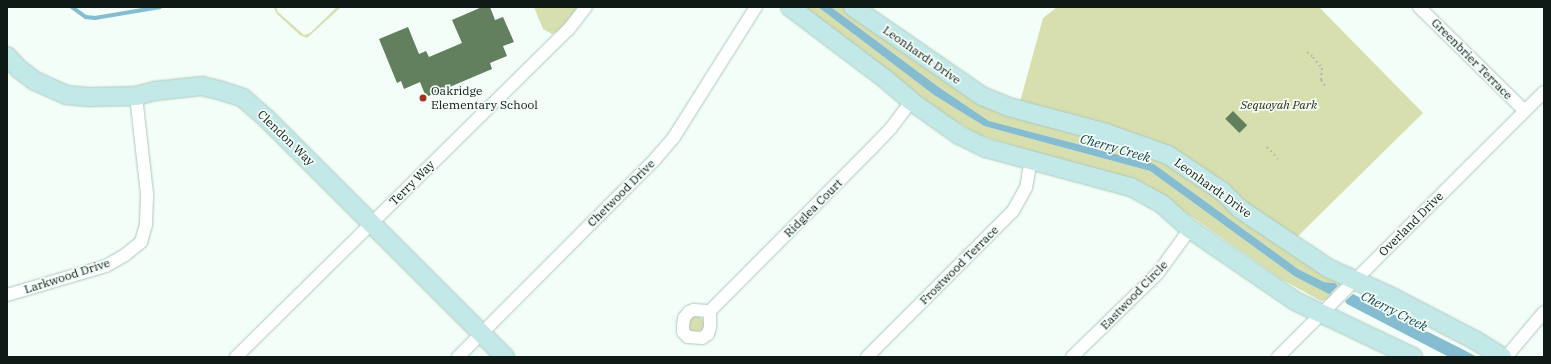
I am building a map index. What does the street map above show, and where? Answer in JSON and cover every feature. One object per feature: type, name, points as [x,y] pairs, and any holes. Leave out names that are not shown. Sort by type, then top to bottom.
[{"type":"street","name":"Terry Way","points":[[236,357],[568,30],[586,7]]},
{"type":"street","name":"Chetwood Drive","points":[[458,357],[656,158],[674,137],[756,7]]},
{"type":"street","points":[[790,7],[884,78],[911,101],[959,135],[986,148],[1131,188],[1162,204],[1190,228],[1295,301],[1322,312],[1413,357]]},
{"type":"street","name":"Greenbrier Terrace","points":[[1419,7],[1525,112]]},
{"type":"street","name":"Leonhardt Drive","points":[[855,8],[982,96],[1009,107],[1103,132],[1168,155],[1224,192],[1240,209],[1351,284],[1390,296],[1475,340],[1502,357]]},
{"type":"street","name":"Clendon Way","points":[[7,56],[19,69],[35,81],[66,95],[91,97],[136,96],[155,91],[202,86],[243,98],[267,119],[505,357]]},
{"type":"street","name":"Overland Drive","points":[[1278,357],[1544,92]]},
{"type":"street","name":"Larkwood Drive","points":[[7,295],[106,266],[125,255],[141,242],[146,225],[147,194],[136,96]]},
{"type":"street","name":"Ridglea Court","points":[[710,310],[870,150],[891,128],[911,101]]},
{"type":"street","name":"Frostwood Terrace","points":[[866,357],[1013,211],[1026,188],[1031,161]]},
{"type":"street","name":"Eastwood Circle","points":[[1072,357],[1158,273],[1190,228]]},
{"type":"street","points":[[1506,357],[1544,312]]},
{"type":"path","points":[[1307,52],[1322,68],[1322,80],[1327,88]]},
{"type":"path","points":[[1267,147],[1278,159]]},
{"type":"green space","points":[[274,7],[276,7],[278,12],[304,35],[310,33],[337,7],[341,7],[307,38],[300,35],[276,13]]},
{"type":"green space","points":[[534,7],[577,7],[576,12],[558,31],[552,34],[543,29]]},
{"type":"green space","points":[[801,7],[818,7],[934,95],[984,126],[1150,171],[1294,276],[1332,294],[1326,300],[1321,301],[1281,279],[1153,190],[979,135],[940,112]]},
{"type":"green space","points":[[831,7],[848,7],[932,71],[1160,157],[1340,281],[1340,287],[1335,283],[1324,282],[1298,269],[1154,164],[989,121],[940,88]]},
{"type":"green space","name":"Sequoyah Park","points":[[1057,7],[1319,7],[1423,113],[1296,238],[1244,203],[1182,155],[1159,142],[1134,133],[1020,102],[1043,18]]},
{"type":"green space","points":[[693,316],[699,316],[704,321],[702,330],[699,332],[693,332],[688,327],[688,321]]},
{"type":"water","points":[[818,7],[831,7],[940,88],[989,121],[1154,164],[1298,269],[1324,282],[1335,283],[1338,286],[1330,294],[1294,276],[1150,171],[984,126],[934,95]]},
{"type":"water","points":[[1353,294],[1477,357],[1449,357],[1347,304],[1345,301]]},
{"type":"building","points":[[482,7],[490,7],[495,20],[503,17],[514,42],[503,46],[507,56],[490,63],[492,69],[426,97],[420,82],[404,89],[401,81],[397,83],[379,39],[408,27],[419,54],[426,51],[429,57],[462,43],[452,20]]},
{"type":"building","points":[[1233,111],[1247,125],[1239,133],[1225,119]]},
{"type":"waterway","points":[[72,7],[86,17],[95,18],[160,7]]},
{"type":"place","name":"Oakridge Elementary School","points":[[423,98]]},
{"type":"water label","name":"Cherry Creek","points":[[1115,149]]},
{"type":"water label","name":"Cherry Creek","points":[[1394,312]]}]
